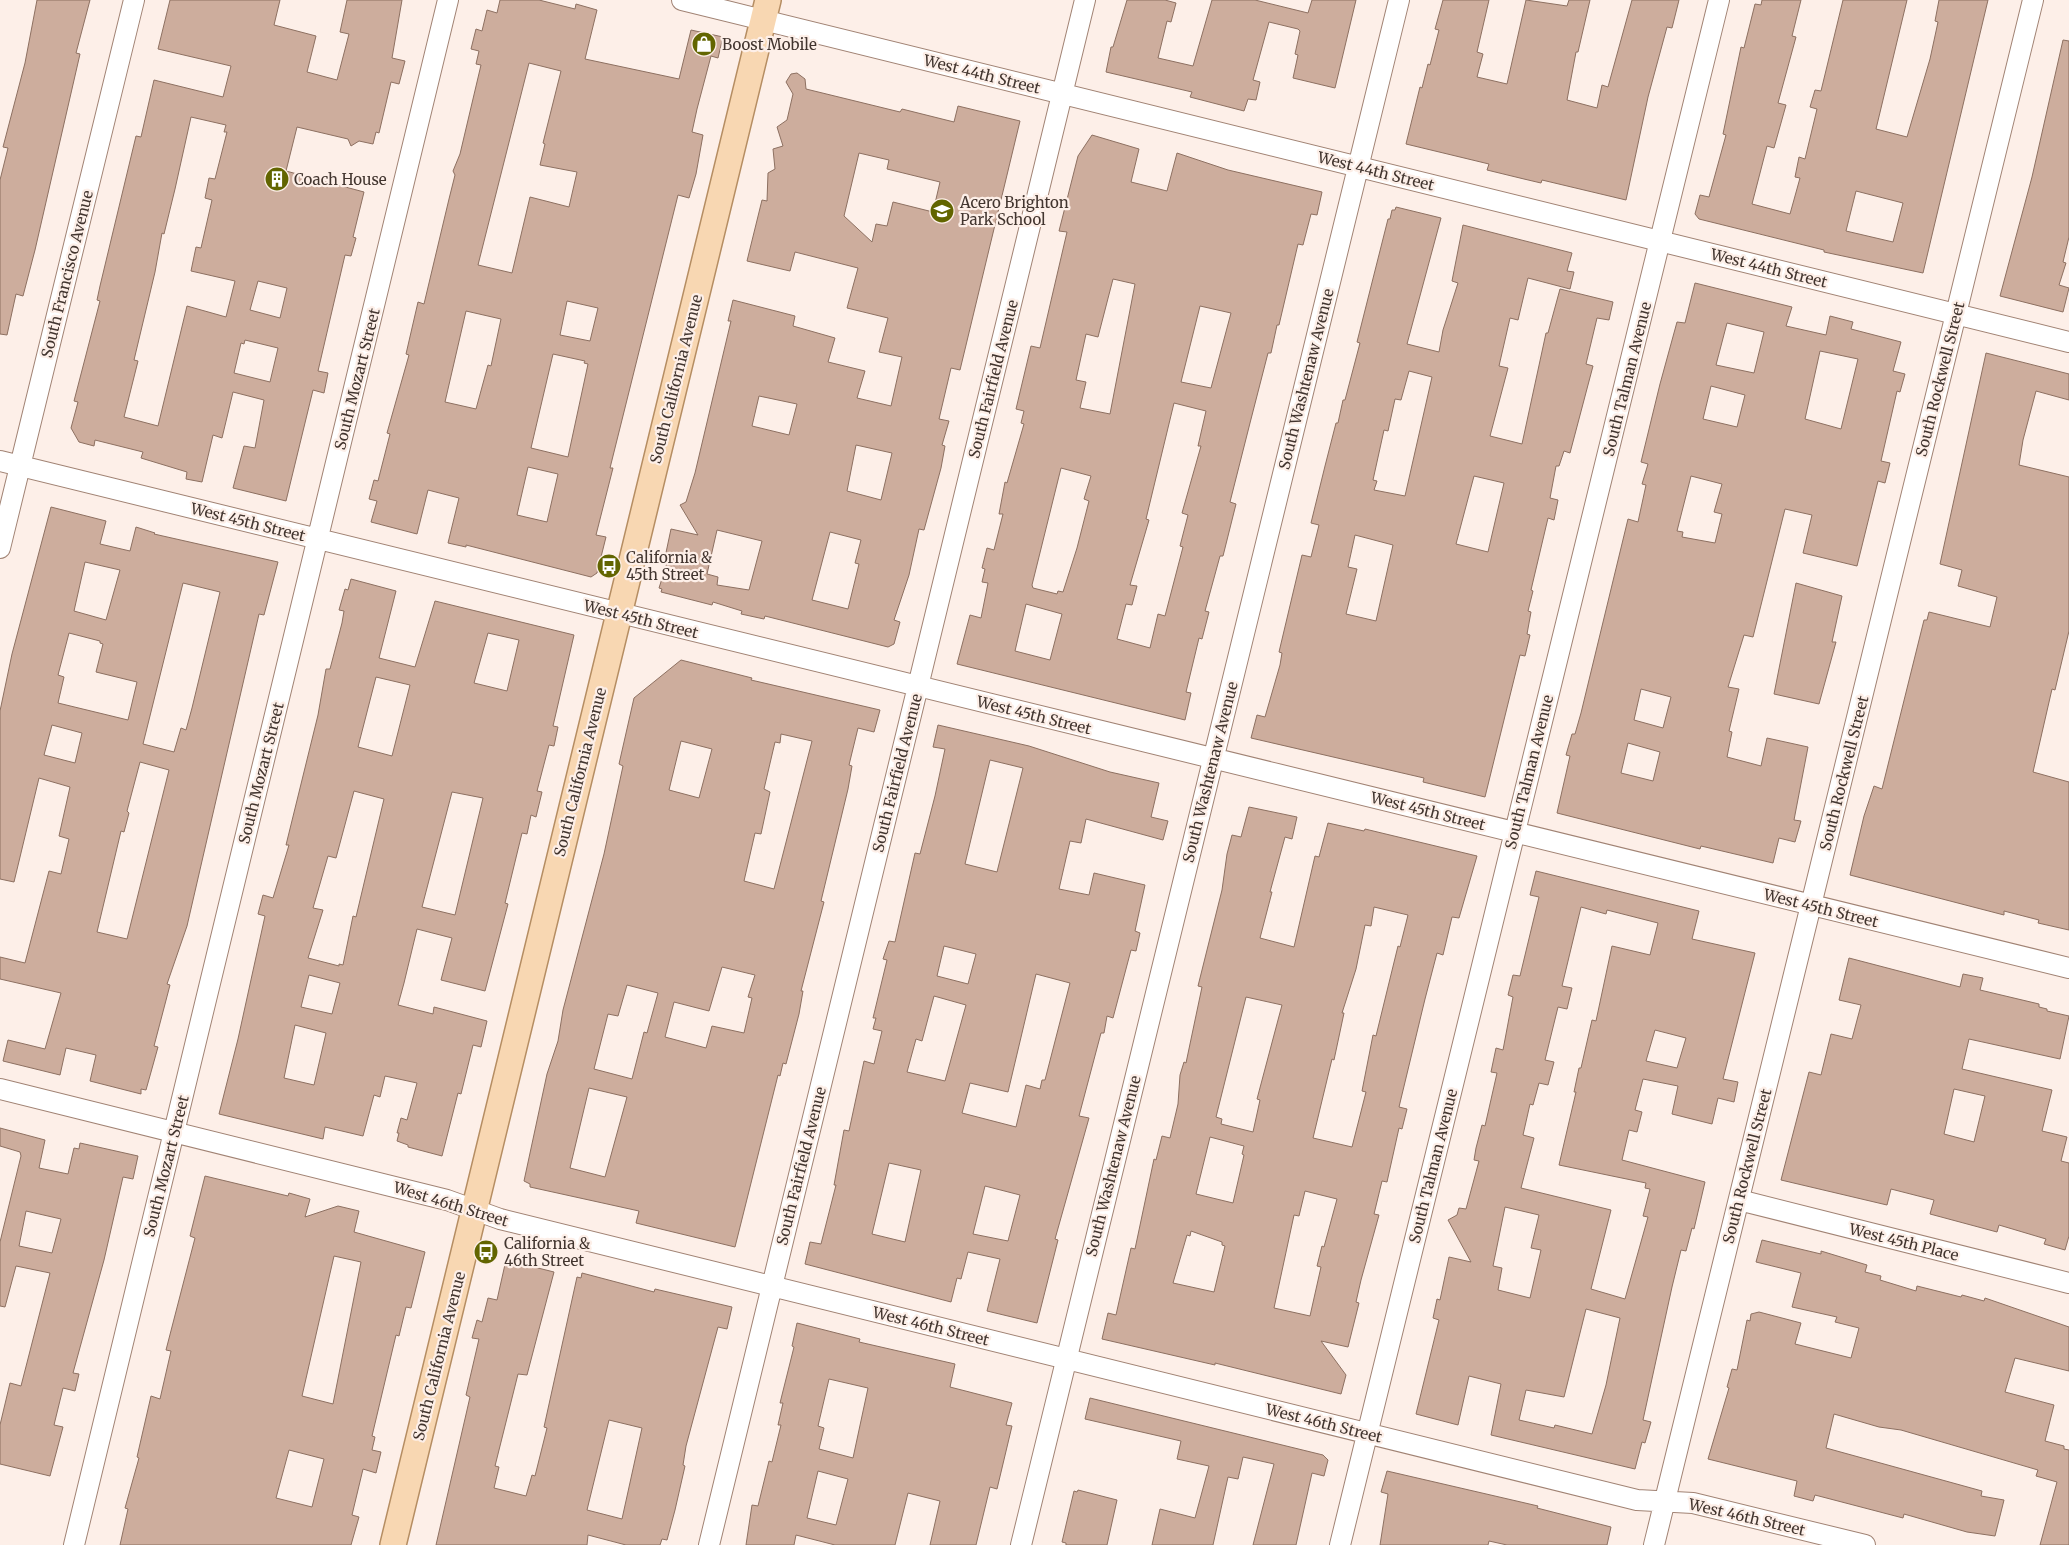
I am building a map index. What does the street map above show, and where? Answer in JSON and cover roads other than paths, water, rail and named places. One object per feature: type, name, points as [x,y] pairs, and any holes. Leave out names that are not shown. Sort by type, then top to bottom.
[{"type":"main road","name":"South California Avenue","points":[[393,1545],[765,10]]},
{"type":"street","name":"South Francisco Avenue","points":[[0,548],[134,0]]},
{"type":"street","name":"South Mozart Street","points":[[74,1545],[448,0]]},
{"type":"street","name":"West 44th Street","points":[[682,0],[765,10],[1062,94],[2069,342]]},
{"type":"street","name":"South Fairfield Avenue","points":[[709,1545],[1085,0]]},
{"type":"street","name":"South Washtenaw Avenue","points":[[1020,1545],[1399,0]]},
{"type":"street","name":"South Talman Avenue","points":[[1340,1545],[1719,0]]},
{"type":"street","name":"South Rockwell Street","points":[[1654,1545],[2033,0]]},
{"type":"street","name":"West 45th Street","points":[[0,461],[2069,968]]},
{"type":"street","name":"West 46th Street","points":[[0,1089],[447,1200],[500,1220],[1637,1500],[1692,1503],[1865,1545]]},
{"type":"street","name":"West 45th Place","points":[[1739,1200],[2069,1283]]},
{"type":"place","name":"Boost Mobile","points":[[704,44]]},
{"type":"place","name":"Coach House","points":[[277,179]]},
{"type":"place","name":"Acero Brighton Park School","points":[[942,211]]},
{"type":"place","name":"California & 45th Street","points":[[609,566]]},
{"type":"place","name":"California & 46th Street","points":[[486,1252]]}]
